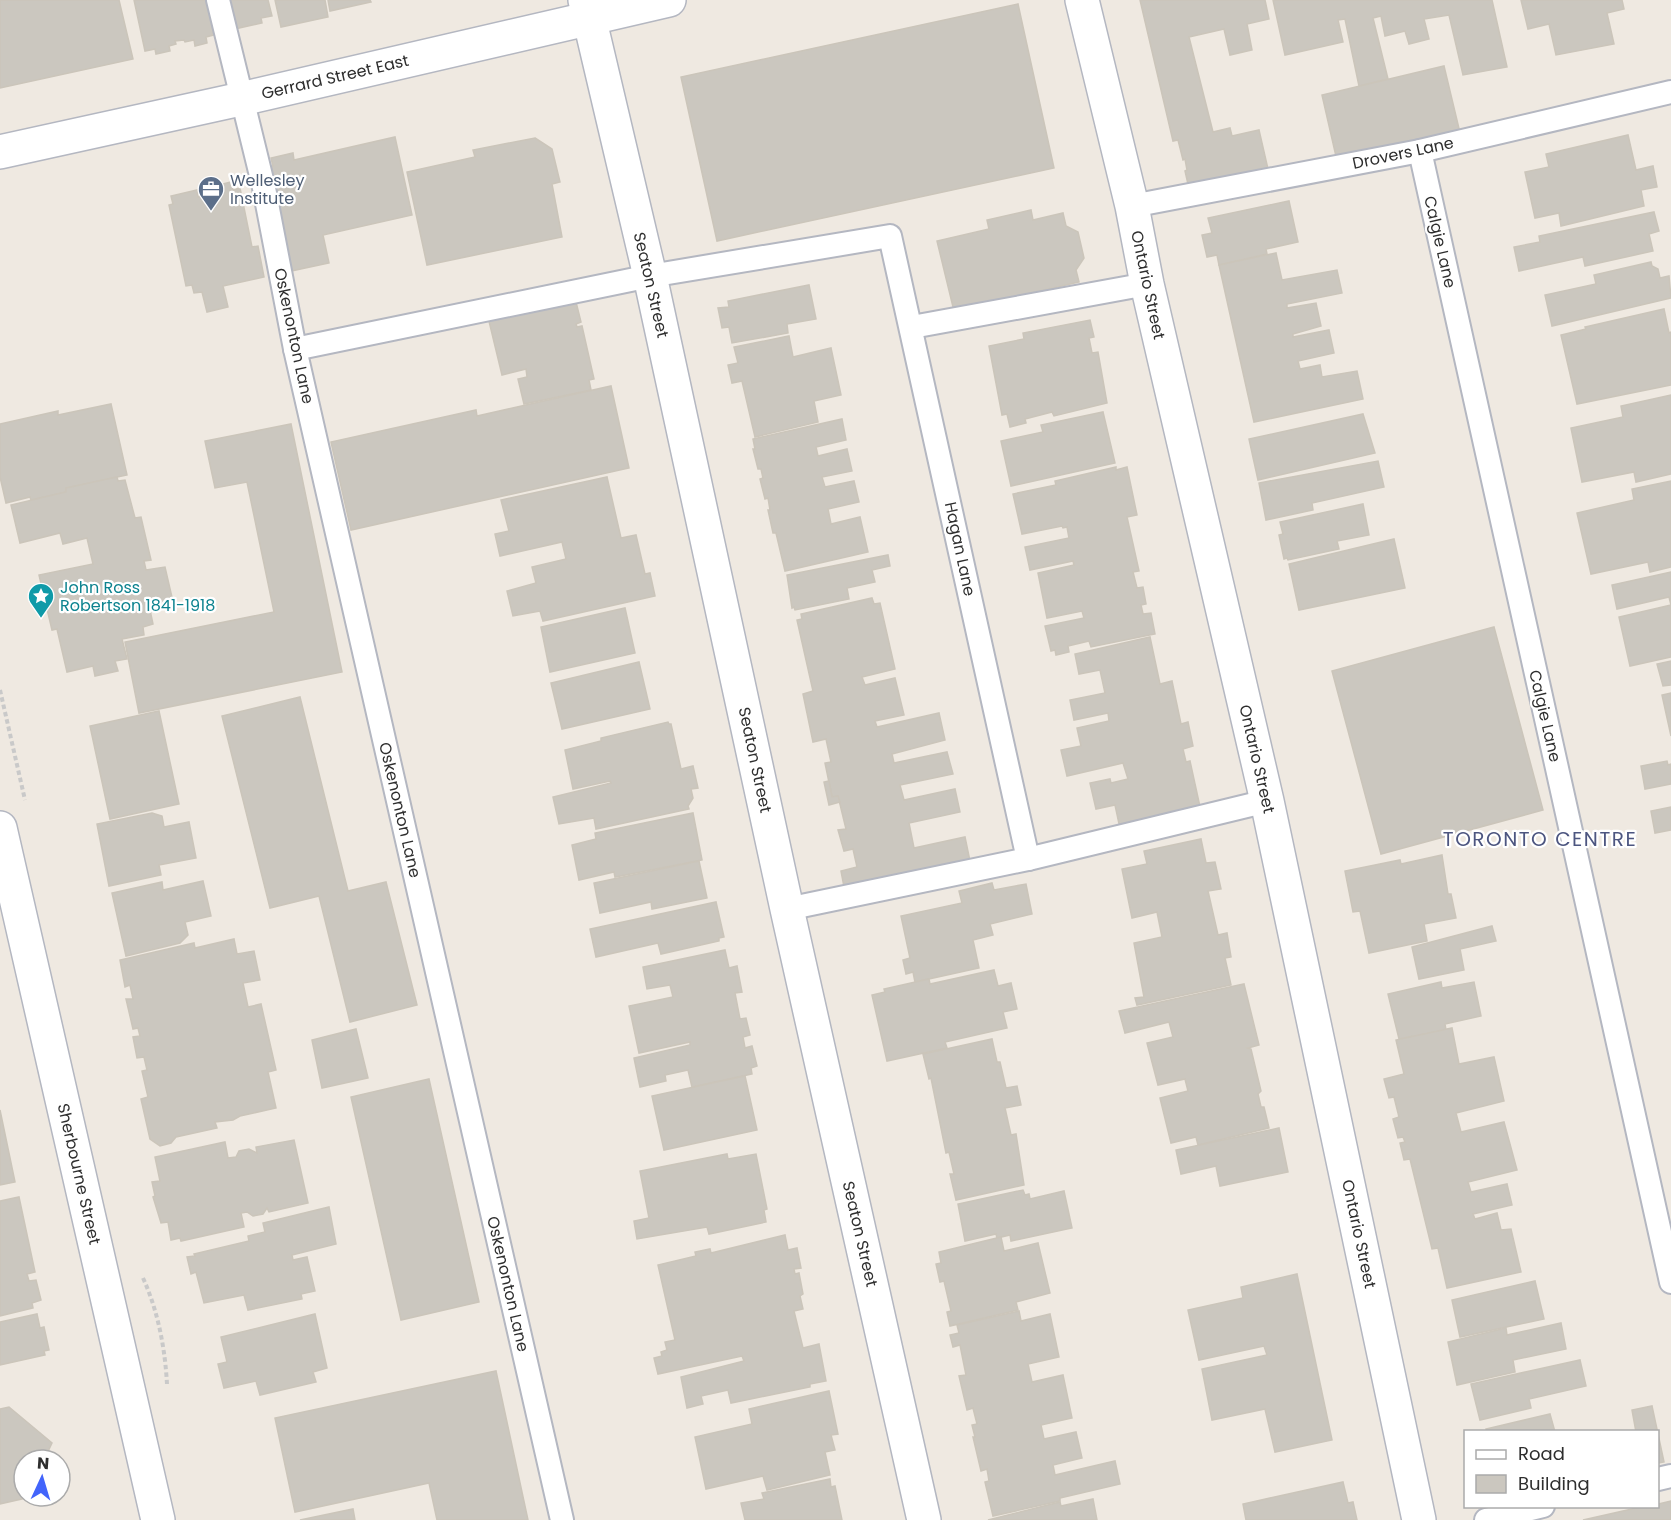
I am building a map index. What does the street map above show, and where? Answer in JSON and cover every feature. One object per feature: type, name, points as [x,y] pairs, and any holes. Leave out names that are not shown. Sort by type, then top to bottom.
[{"type":"street","name":"Gerrard Street East","points":[[0,152],[241,99],[587,9],[669,0]]},
{"type":"street","name":"Ontario Street","points":[[1082,0],[1132,206],[1146,284],[1267,801],[1419,1520]]},
{"type":"street","name":"Seaton Street","points":[[587,9],[650,276],[787,909],[924,1520]]},
{"type":"street","name":"Sherbourne Street","points":[[0,828],[158,1520]]},
{"type":"lane","name":"Oskenonton Lane","points":[[218,0],[264,188],[296,349],[562,1520]]},
{"type":"lane","name":"Drovers Lane","points":[[1132,206],[1420,151],[1671,92]]},
{"type":"lane","name":"Calgie Lane","points":[[1420,151],[1671,1282]]},
{"type":"lane","name":"Hagan Lane","points":[[650,276],[890,236],[1028,859]]},
{"type":"lane","points":[[296,349],[650,276]]},
{"type":"lane","points":[[912,327],[1146,284]]},
{"type":"lane","points":[[787,909],[1028,859],[1267,801]]},
{"type":"lane","points":[[1486,1520],[1535,1508]]},
{"type":"building","points":[[0,0],[119,0],[133,59],[0,88]]},
{"type":"building","points":[[134,0],[207,0],[214,35],[206,37],[207,43],[195,46],[194,40],[185,42],[184,40],[175,41],[176,44],[169,46],[170,51],[156,54],[155,49],[145,51]]},
{"type":"building","points":[[223,0],[268,0],[272,16],[261,18],[262,23],[230,30]]},
{"type":"building","points":[[275,0],[325,0],[328,17],[281,27]]},
{"type":"building","points":[[328,0],[370,0],[371,2],[330,11]]},
{"type":"building","points":[[1140,0],[1265,0],[1269,19],[1247,24],[1252,50],[1230,55],[1224,29],[1189,37],[1213,132],[1230,128],[1232,136],[1259,130],[1268,169],[1190,193],[1185,159],[1183,160],[1178,140],[1173,141]]},
{"type":"building","points":[[1273,0],[1492,0],[1507,67],[1463,75],[1449,15],[1424,19],[1429,39],[1409,44],[1405,31],[1385,36],[1381,16],[1373,18],[1388,79],[1359,86],[1345,19],[1338,20],[1343,42],[1285,55]]},
{"type":"building","points":[[1521,0],[1622,0],[1624,9],[1607,13],[1614,44],[1556,55],[1549,24],[1528,29]]},
{"type":"building","points":[[1018,4],[1054,168],[717,241],[681,77]]},
{"type":"building","points":[[1444,66],[1461,137],[1338,165],[1322,95]]},
{"type":"building","points":[[1628,135],[1636,170],[1653,166],[1657,187],[1641,190],[1644,206],[1561,226],[1559,213],[1535,218],[1525,172],[1549,167],[1546,154]]},
{"type":"building","points":[[395,137],[412,215],[323,235],[329,263],[291,271],[268,167],[273,166],[271,158],[293,153],[294,160]]},
{"type":"building","points":[[535,138],[552,149],[560,182],[552,184],[562,237],[427,265],[407,172],[475,157],[473,150]]},
{"type":"building","points":[[231,182],[233,190],[240,188],[252,247],[258,246],[264,277],[223,286],[228,307],[207,312],[202,292],[194,293],[192,285],[186,286],[169,205],[173,204],[171,196],[197,190],[198,197],[208,195],[207,188]]},
{"type":"building","points":[[1289,201],[1298,242],[1266,249],[1267,254],[1219,265],[1217,255],[1207,257],[1202,235],[1212,233],[1208,218]]},
{"type":"building","points":[[1031,210],[1033,220],[1063,213],[1066,226],[1078,232],[1084,258],[1076,270],[1079,282],[954,311],[937,241],[989,229],[987,220]]},
{"type":"building","points":[[1654,212],[1659,231],[1649,234],[1653,251],[1585,266],[1583,257],[1519,271],[1514,247],[1540,242],[1539,236]]},
{"type":"building","points":[[1276,253],[1282,280],[1337,270],[1342,293],[1287,304],[1287,308],[1316,303],[1321,326],[1293,334],[1293,337],[1329,330],[1334,353],[1298,361],[1300,369],[1320,365],[1322,377],[1357,371],[1363,399],[1254,422],[1219,265]]},
{"type":"building","points":[[1651,262],[1652,266],[1658,269],[1660,278],[1669,276],[1671,298],[1552,326],[1545,295],[1596,284],[1594,275]]},
{"type":"building","points":[[809,285],[816,319],[787,324],[788,333],[732,343],[729,327],[722,328],[718,308],[729,307],[728,301]]},
{"type":"building","points":[[575,298],[581,322],[576,324],[577,327],[582,326],[594,379],[589,380],[591,390],[524,404],[518,379],[527,377],[526,369],[502,375],[488,317]]},
{"type":"building","points":[[1664,309],[1669,333],[1671,332],[1671,385],[1577,404],[1561,335],[1586,329],[1585,327]]},
{"type":"building","points":[[1090,320],[1094,337],[1089,338],[1092,353],[1098,352],[1107,403],[1054,416],[1052,412],[1025,419],[1026,423],[1010,427],[1007,414],[1002,415],[989,346],[1024,339],[1023,333]]},
{"type":"building","points":[[789,336],[793,357],[831,348],[841,395],[814,401],[818,422],[755,437],[742,381],[732,383],[728,365],[738,363],[734,347]]},
{"type":"building","points":[[611,386],[629,468],[351,530],[331,442],[476,410],[477,416]]},
{"type":"building","points":[[1671,395],[1671,474],[1636,482],[1634,472],[1582,482],[1571,428],[1623,417],[1621,406]]},
{"type":"building","points":[[111,404],[127,475],[66,488],[66,492],[6,503],[0,477],[0,424],[58,411],[58,415]]},
{"type":"building","points":[[1103,412],[1115,463],[1011,486],[1001,441],[1043,432],[1041,425]]},
{"type":"building","points":[[1363,414],[1375,453],[1258,480],[1249,439]]},
{"type":"building","points":[[842,419],[846,440],[816,447],[818,456],[847,449],[852,471],[822,477],[825,487],[854,481],[859,502],[828,509],[831,524],[860,517],[868,552],[785,571],[776,533],[773,533],[768,498],[765,499],[760,479],[763,478],[761,469],[758,469],[753,439]]},
{"type":"building","points":[[291,424],[342,672],[139,713],[125,642],[274,612],[247,482],[215,488],[205,441]]},
{"type":"building","points":[[1378,461],[1384,487],[1312,503],[1313,510],[1266,520],[1259,483]]},
{"type":"building","points":[[1116,467],[1116,470],[1127,467],[1137,515],[1127,517],[1139,571],[1133,572],[1137,588],[1143,587],[1146,604],[1141,605],[1143,614],[1151,613],[1155,634],[1091,647],[1089,641],[1068,646],[1069,652],[1056,655],[1055,650],[1051,651],[1045,626],[1084,618],[1082,611],[1047,618],[1038,573],[1074,565],[1073,561],[1030,570],[1025,547],[1069,538],[1067,527],[1022,534],[1013,494],[1056,485],[1055,481]]},
{"type":"building","points":[[117,477],[118,481],[125,480],[135,518],[141,517],[151,560],[144,561],[146,570],[165,567],[174,606],[150,610],[153,624],[143,627],[144,635],[122,639],[127,659],[115,661],[118,671],[95,676],[93,666],[67,672],[57,629],[52,630],[39,575],[93,564],[87,538],[63,544],[60,533],[20,543],[11,505],[66,492],[66,488]]},
{"type":"building","points":[[607,477],[621,538],[636,535],[645,574],[650,573],[655,596],[543,621],[540,611],[513,616],[507,591],[536,583],[532,567],[566,559],[562,542],[500,556],[495,534],[509,531],[501,500]]},
{"type":"building","points":[[1671,481],[1671,567],[1650,572],[1648,562],[1591,574],[1577,513],[1634,500],[1632,489]]},
{"type":"building","points":[[1363,504],[1369,535],[1337,541],[1339,549],[1284,559],[1279,535],[1283,534],[1280,522]]},
{"type":"building","points":[[1394,539],[1405,588],[1299,610],[1289,564]]},
{"type":"building","points":[[888,555],[890,566],[872,570],[875,582],[847,588],[849,599],[795,610],[794,607],[792,608],[787,575]]},
{"type":"building","points":[[1671,572],[1671,605],[1669,597],[1617,609],[1612,585]]},
{"type":"building","points":[[872,598],[874,604],[880,603],[895,669],[862,677],[865,685],[895,678],[904,715],[875,721],[877,727],[939,713],[945,740],[892,754],[894,763],[947,752],[953,774],[900,785],[904,800],[955,789],[960,812],[909,823],[914,848],[965,837],[971,866],[845,892],[841,871],[857,867],[853,849],[844,851],[838,830],[846,829],[838,796],[832,797],[825,763],[831,762],[826,739],[813,742],[803,694],[813,691],[797,620],[802,619],[801,614]]},
{"type":"building","points":[[1671,605],[1671,657],[1630,666],[1619,617]]},
{"type":"building","points":[[625,608],[635,653],[550,672],[541,627]]},
{"type":"building","points":[[1494,627],[1543,810],[1381,854],[1332,671]]},
{"type":"building","points":[[1150,637],[1160,684],[1172,681],[1181,724],[1188,722],[1193,746],[1183,749],[1186,762],[1190,761],[1202,816],[1121,833],[1115,805],[1096,809],[1090,783],[1110,779],[1111,783],[1128,779],[1123,763],[1067,776],[1061,750],[1081,746],[1077,728],[1109,721],[1108,713],[1074,720],[1070,700],[1105,693],[1100,670],[1079,674],[1075,654]]},
{"type":"building","points":[[1671,661],[1671,685],[1663,686],[1657,664]]},
{"type":"building","points":[[639,662],[650,709],[562,729],[551,683]]},
{"type":"building","points":[[1671,693],[1671,736],[1662,695]]},
{"type":"building","points":[[300,697],[348,891],[386,882],[417,1005],[350,1022],[319,896],[270,908],[222,716]]},
{"type":"building","points":[[159,711],[179,804],[110,819],[90,726]]},
{"type":"building","points":[[668,722],[671,724],[681,769],[693,766],[698,788],[691,789],[693,798],[688,806],[689,809],[596,829],[594,818],[559,824],[553,797],[611,783],[610,781],[573,789],[565,750],[601,741],[601,738]]},
{"type":"building","points":[[1667,761],[1668,765],[1671,764],[1671,784],[1645,789],[1641,766]]},
{"type":"building","points":[[829,781],[832,797],[838,796],[840,802],[829,805],[824,782]]},
{"type":"building","points":[[1671,807],[1671,830],[1655,833],[1651,811]]},
{"type":"building","points":[[152,813],[162,816],[164,827],[189,822],[196,858],[159,865],[161,875],[109,886],[97,824]]},
{"type":"building","points":[[693,813],[702,860],[615,877],[614,872],[579,880],[572,845],[596,839],[595,833]]},
{"type":"building","points":[[1201,839],[1206,863],[1215,862],[1221,889],[1208,891],[1218,935],[1227,933],[1231,957],[1225,958],[1231,985],[1137,1005],[1135,998],[1144,997],[1134,943],[1162,937],[1157,912],[1132,918],[1122,869],[1147,864],[1144,851]]},
{"type":"building","points":[[1442,855],[1448,894],[1451,894],[1456,918],[1424,924],[1427,941],[1369,953],[1360,911],[1353,912],[1345,871],[1400,860],[1401,864]]},
{"type":"building","points":[[699,861],[707,898],[652,909],[651,902],[600,913],[594,883]]},
{"type":"building","points":[[203,881],[211,916],[185,922],[188,935],[180,943],[126,956],[112,893],[162,882],[163,890]]},
{"type":"building","points":[[992,883],[994,890],[1026,884],[1032,914],[990,924],[993,935],[973,940],[979,968],[915,982],[913,972],[906,974],[903,960],[910,958],[901,916],[962,903],[959,891]]},
{"type":"building","points":[[716,902],[724,937],[719,938],[719,941],[661,954],[658,943],[596,957],[590,929]]},
{"type":"building","points":[[1492,926],[1496,941],[1460,949],[1464,970],[1419,979],[1412,947]]},
{"type":"building","points":[[234,939],[237,954],[254,951],[260,980],[243,983],[248,1007],[261,1004],[276,1070],[268,1072],[276,1108],[240,1116],[233,1120],[215,1122],[217,1128],[176,1137],[171,1143],[160,1146],[150,1139],[141,1099],[148,1097],[142,1071],[147,1070],[144,1057],[137,1058],[133,1037],[140,1036],[138,1028],[133,1029],[126,999],[133,999],[130,985],[125,987],[120,960],[194,943],[195,948]]},
{"type":"building","points":[[725,950],[729,968],[737,966],[742,992],[735,993],[740,1019],[746,1018],[750,1035],[743,1037],[745,1048],[752,1046],[757,1066],[751,1068],[752,1074],[692,1087],[688,1070],[665,1075],[666,1081],[640,1087],[634,1058],[690,1045],[690,1042],[639,1053],[629,1006],[673,997],[670,985],[647,989],[643,967]]},
{"type":"building","points":[[994,970],[998,986],[1011,983],[1017,1009],[1003,1012],[1007,1028],[945,1042],[947,1048],[887,1061],[872,995],[885,992],[884,989],[929,979],[930,984]]},
{"type":"building","points":[[1441,982],[1442,988],[1474,982],[1481,1016],[1445,1024],[1446,1030],[1399,1039],[1388,994]]},
{"type":"building","points":[[1244,984],[1259,1045],[1248,1048],[1251,1049],[1261,1091],[1258,1094],[1269,1128],[1198,1145],[1196,1137],[1171,1143],[1160,1098],[1188,1091],[1185,1079],[1158,1085],[1147,1043],[1173,1037],[1169,1022],[1125,1033],[1119,1011]]},
{"type":"building","points":[[1452,1028],[1459,1064],[1494,1057],[1504,1101],[1456,1113],[1461,1132],[1504,1122],[1517,1170],[1468,1182],[1471,1192],[1507,1184],[1512,1205],[1473,1214],[1475,1219],[1497,1213],[1501,1230],[1511,1229],[1521,1272],[1447,1288],[1438,1248],[1432,1249],[1410,1159],[1404,1160],[1400,1143],[1405,1142],[1403,1137],[1398,1138],[1393,1119],[1399,1117],[1394,1097],[1389,1098],[1384,1079],[1404,1074],[1396,1040]]},
{"type":"building","points":[[356,1029],[368,1078],[322,1088],[312,1040]]},
{"type":"building","points":[[992,1039],[1006,1088],[1017,1086],[1021,1105],[1005,1108],[1011,1135],[1016,1134],[1024,1185],[956,1200],[950,1174],[954,1174],[949,1152],[946,1153],[931,1078],[929,1079],[923,1054]]},
{"type":"building","points":[[745,1076],[757,1130],[664,1150],[652,1096]]},
{"type":"building","points":[[429,1079],[479,1302],[401,1320],[351,1097]]},
{"type":"building","points":[[0,1110],[15,1182],[0,1185]]},
{"type":"building","points":[[1279,1128],[1288,1172],[1220,1186],[1216,1166],[1181,1174],[1176,1150]]},
{"type":"building","points":[[294,1140],[308,1203],[269,1212],[267,1208],[263,1214],[253,1216],[247,1212],[241,1213],[244,1227],[181,1241],[180,1238],[171,1240],[168,1222],[161,1223],[153,1197],[155,1196],[152,1182],[160,1181],[155,1157],[225,1142],[228,1158],[236,1157],[239,1151],[249,1149],[257,1153],[256,1147]]},
{"type":"building","points":[[727,1154],[728,1159],[756,1154],[767,1209],[764,1210],[766,1222],[709,1234],[707,1227],[637,1239],[634,1221],[649,1218],[640,1171]]},
{"type":"building","points":[[1023,1190],[1025,1195],[1029,1194],[1030,1199],[1064,1191],[1072,1228],[1011,1241],[1010,1235],[997,1238],[996,1234],[965,1241],[958,1204]]},
{"type":"building","points":[[19,1197],[35,1272],[27,1274],[29,1281],[36,1280],[41,1300],[32,1303],[33,1308],[0,1316],[0,1201]]},
{"type":"building","points":[[329,1207],[336,1244],[292,1255],[293,1260],[307,1257],[315,1291],[301,1294],[302,1299],[248,1310],[244,1295],[204,1303],[196,1272],[191,1274],[187,1257],[249,1241],[248,1236],[265,1232],[263,1223]]},
{"type":"building","points":[[785,1235],[788,1250],[797,1248],[801,1268],[794,1269],[795,1274],[799,1273],[803,1309],[794,1311],[803,1348],[819,1344],[826,1381],[810,1384],[810,1387],[731,1403],[728,1390],[701,1396],[703,1404],[687,1408],[681,1377],[744,1361],[742,1356],[658,1374],[654,1358],[662,1356],[661,1352],[667,1350],[665,1342],[675,1340],[658,1265],[696,1256],[695,1252],[710,1249],[711,1253]]},
{"type":"building","points":[[1001,1237],[1004,1251],[1038,1243],[1050,1293],[1016,1302],[1018,1310],[950,1326],[947,1312],[951,1311],[944,1281],[940,1282],[936,1264],[941,1263],[939,1252]]},
{"type":"building","points":[[1297,1274],[1332,1440],[1275,1452],[1265,1409],[1212,1420],[1202,1369],[1267,1355],[1264,1346],[1199,1360],[1188,1310],[1243,1298],[1241,1287]]},
{"type":"building","points":[[1535,1281],[1544,1319],[1460,1337],[1452,1300]]},
{"type":"building","points":[[1019,1311],[1021,1321],[1050,1314],[1059,1357],[1028,1364],[1032,1382],[1063,1375],[1072,1418],[1041,1425],[1044,1439],[1076,1432],[1082,1458],[1053,1465],[1055,1475],[1115,1461],[1120,1484],[1060,1498],[1060,1501],[993,1516],[985,1482],[989,1481],[987,1469],[981,1471],[973,1437],[975,1437],[972,1425],[977,1424],[973,1408],[967,1410],[959,1376],[966,1375],[960,1345],[953,1347],[950,1335],[959,1333],[957,1325]]},
{"type":"building","points":[[37,1314],[40,1328],[44,1327],[49,1350],[44,1351],[45,1355],[0,1365],[0,1322]]},
{"type":"building","points":[[315,1314],[327,1368],[313,1372],[316,1382],[260,1395],[256,1381],[224,1388],[218,1364],[227,1362],[221,1337]]},
{"type":"building","points":[[1561,1323],[1566,1349],[1513,1360],[1515,1372],[1457,1385],[1448,1342],[1506,1328],[1507,1335]]},
{"type":"building","points":[[1580,1360],[1586,1386],[1529,1399],[1531,1408],[1480,1420],[1471,1384]]},
{"type":"building","points":[[496,1371],[528,1520],[437,1520],[429,1483],[295,1512],[275,1418]]},
{"type":"building","points":[[829,1391],[838,1434],[831,1435],[835,1450],[825,1452],[830,1475],[767,1490],[763,1476],[706,1489],[695,1437],[752,1424],[749,1409]]},
{"type":"building","points":[[1652,1406],[1658,1430],[1636,1430],[1632,1410]]},
{"type":"building","points":[[9,1407],[52,1443],[50,1448],[12,1448],[12,1501],[0,1504],[0,1409]]},
{"type":"building","points":[[1550,1414],[1554,1430],[1486,1430]]},
{"type":"building","points":[[1659,1439],[1664,1462],[1659,1463]]},
{"type":"building","points":[[830,1479],[831,1487],[835,1486],[842,1520],[745,1520],[741,1503],[764,1499],[762,1493]]},
{"type":"building","points":[[1343,1482],[1348,1503],[1353,1502],[1357,1520],[1246,1520],[1243,1504]]},
{"type":"building","points":[[1093,1499],[1097,1520],[988,1520],[1060,1502],[1061,1506]]},
{"type":"building","points":[[1671,1501],[1671,1520],[1583,1520],[1636,1508],[1659,1508],[1659,1504]]},
{"type":"building","points":[[353,1509],[355,1520],[300,1520]]},
{"type":"place","name":"Wellesley Institute","points":[[211,212]]},
{"type":"place","name":"John Ross Robertson 1841-1918","points":[[41,619]]},
{"type":"district","name":"TORONTO CENTRE","points":[[1540,839]]}]
